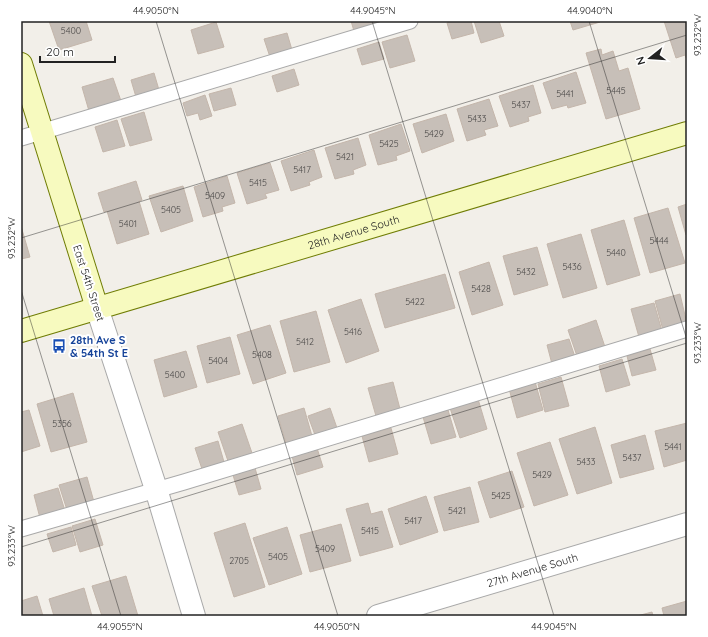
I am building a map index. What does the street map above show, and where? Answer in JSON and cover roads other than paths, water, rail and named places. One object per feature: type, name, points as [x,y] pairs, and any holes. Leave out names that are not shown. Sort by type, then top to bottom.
[{"type":"street","name":"East 54th Street","points":[[21,64],[97,308],[156,489],[194,616]]},
{"type":"street","name":"28th Avenue South","points":[[21,331],[687,133]]},
{"type":"street","name":"27th Avenue South","points":[[378,616],[687,524]]},
{"type":"lane","points":[[21,138],[410,21]]},
{"type":"lane","points":[[21,529],[687,329]]},
{"type":"place","name":"28th Ave S & 54th St E","points":[[59,346]]}]
